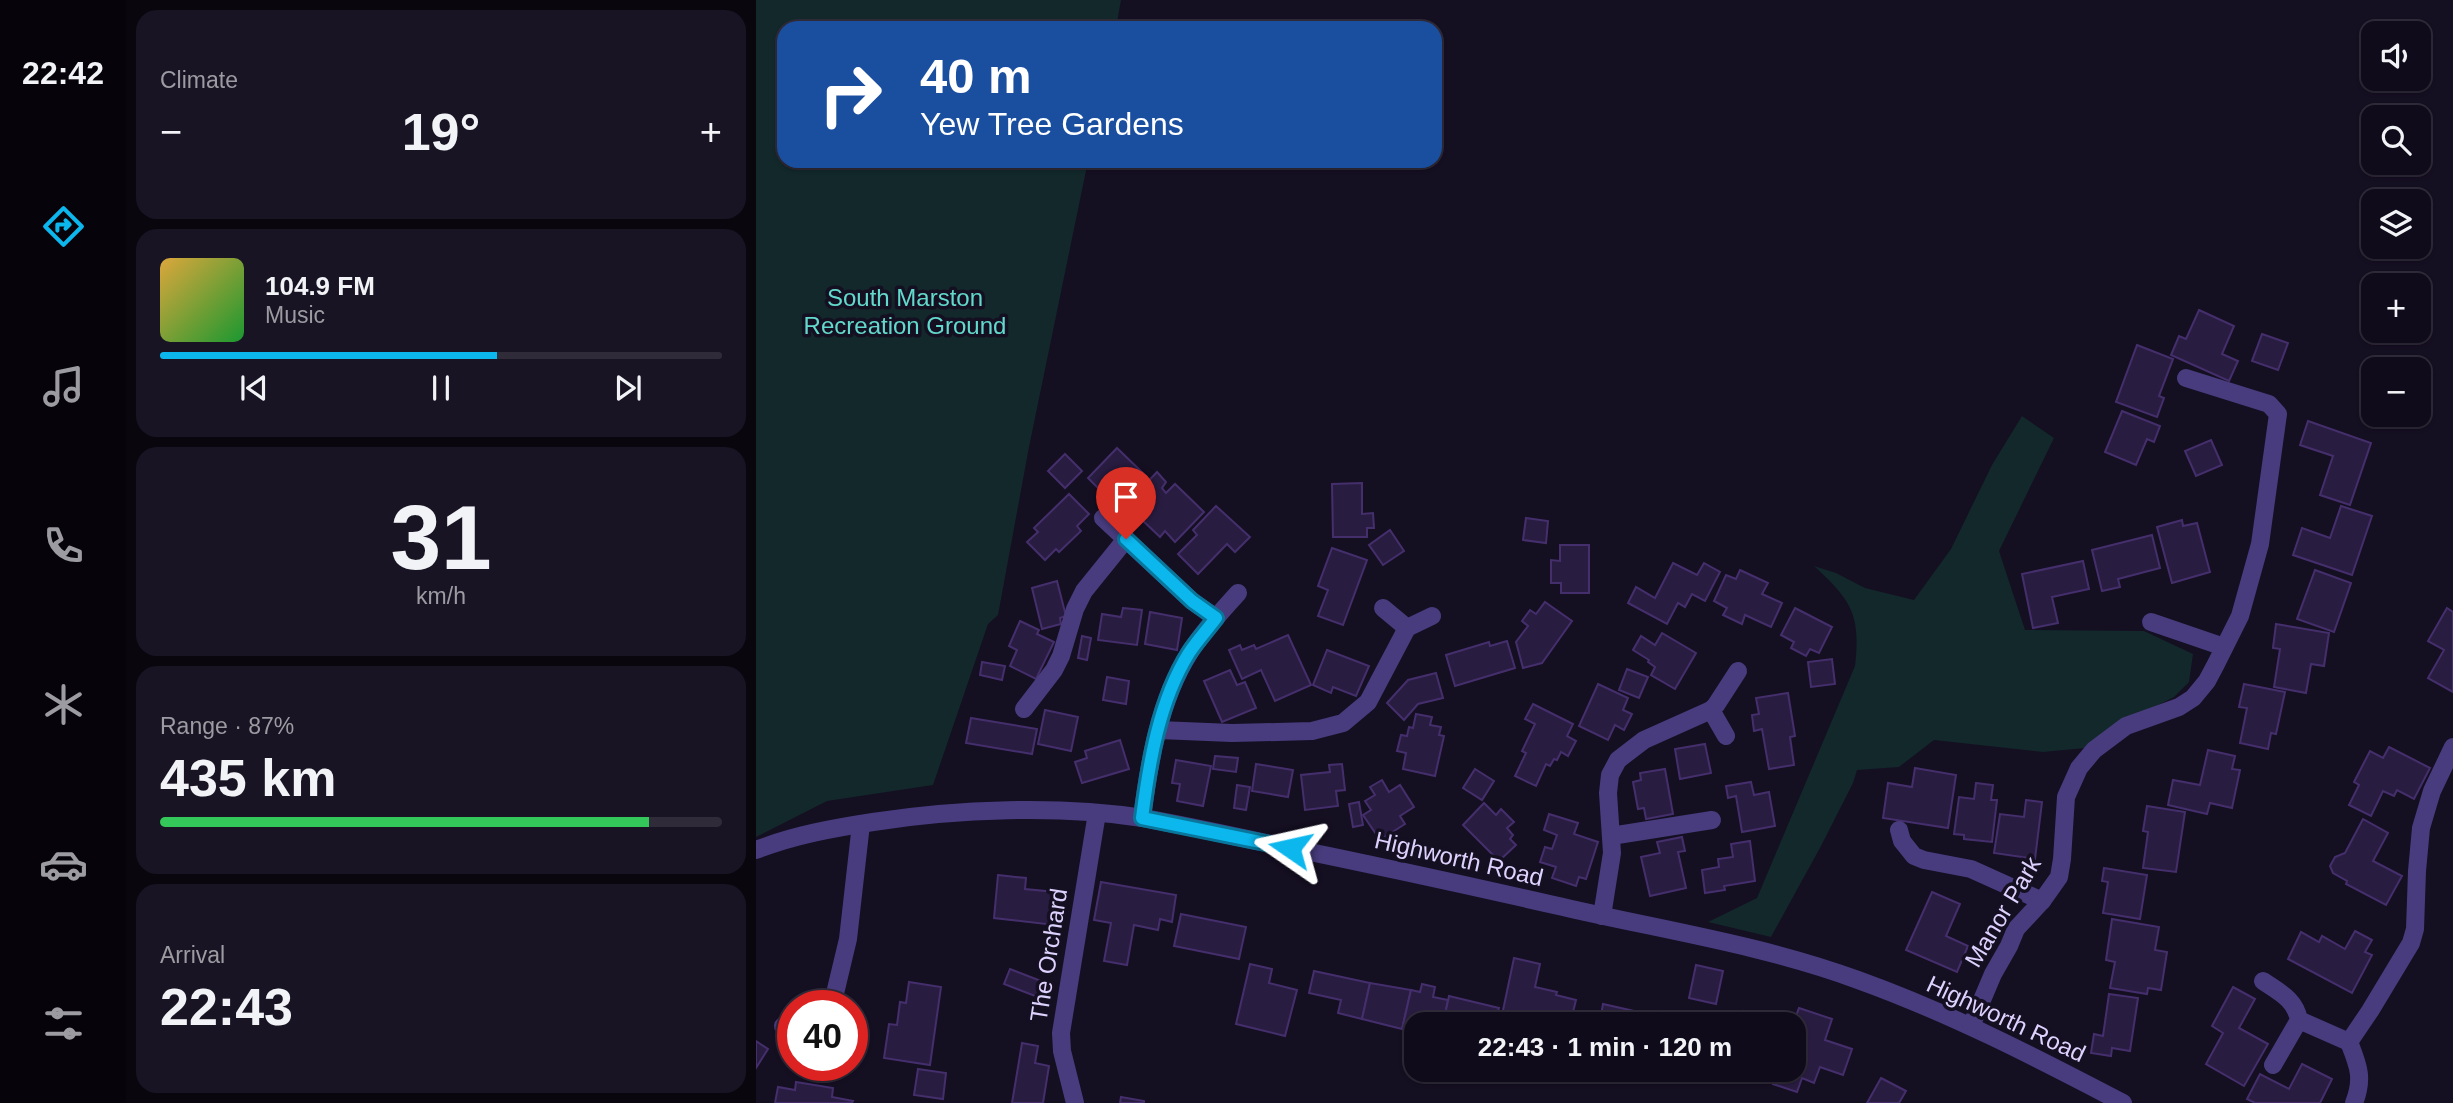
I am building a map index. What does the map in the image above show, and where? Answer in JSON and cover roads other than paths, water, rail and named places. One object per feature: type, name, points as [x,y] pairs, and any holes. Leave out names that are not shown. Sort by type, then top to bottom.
[{"type":"street","name":"Manor Park","points":[[1971,1026],[2016,929],[2042,901],[2059,877],[2066,797],[2078,768],[2094,750],[2126,726],[2179,707],[2193,698],[2207,681],[2240,615],[2260,544],[2277,414],[2269,404],[2186,378]]},
{"type":"street","points":[[1104,518],[1192,601],[1216,618]]},
{"type":"street","points":[[1024,709],[1054,670],[1084,591],[1126,539]]},
{"type":"street","points":[[1142,818],[1148,771],[1171,693],[1189,653],[1238,593]]},
{"type":"street","points":[[1382,608],[1407,628]]},
{"type":"street","points":[[1159,730],[1232,733],[1312,731],[1343,723],[1368,702],[1407,628],[1432,616]]},
{"type":"street","points":[[2151,622],[2224,647]]},
{"type":"street","points":[[1602,916],[1610,874],[1608,783],[1618,760],[1644,740],[1711,710],[1738,671]]},
{"type":"street","points":[[1711,710],[1726,736]]},
{"type":"street","points":[[2349,1042],[2370,1012],[2416,929],[2421,828],[2432,791],[2453,747]]},
{"type":"street","name":"Highworth Road","points":[[756,849],[804,834],[910,816],[1016,811],[1097,813],[1142,818],[1396,869],[1745,945],[1801,961],[1860,981],[1971,1026],[2123,1103]]},
{"type":"street","name":"The Orchard","points":[[1075,1103],[1062,1051],[1061,1033],[1097,813]]},
{"type":"street","points":[[1611,836],[1712,820]]},
{"type":"street","points":[[836,990],[848,939],[861,824]]},
{"type":"street","points":[[1899,830],[1902,841],[1914,856],[1971,869],[2042,901]]},
{"type":"street","points":[[2263,981],[2294,1004],[2299,1020],[2273,1065]]},
{"type":"street","points":[[2299,1020],[2349,1042],[2360,1069],[2360,1090],[2354,1103]]},
{"type":"park label","name":"South Marston Recreation Ground","points":[[905,312]]}]
